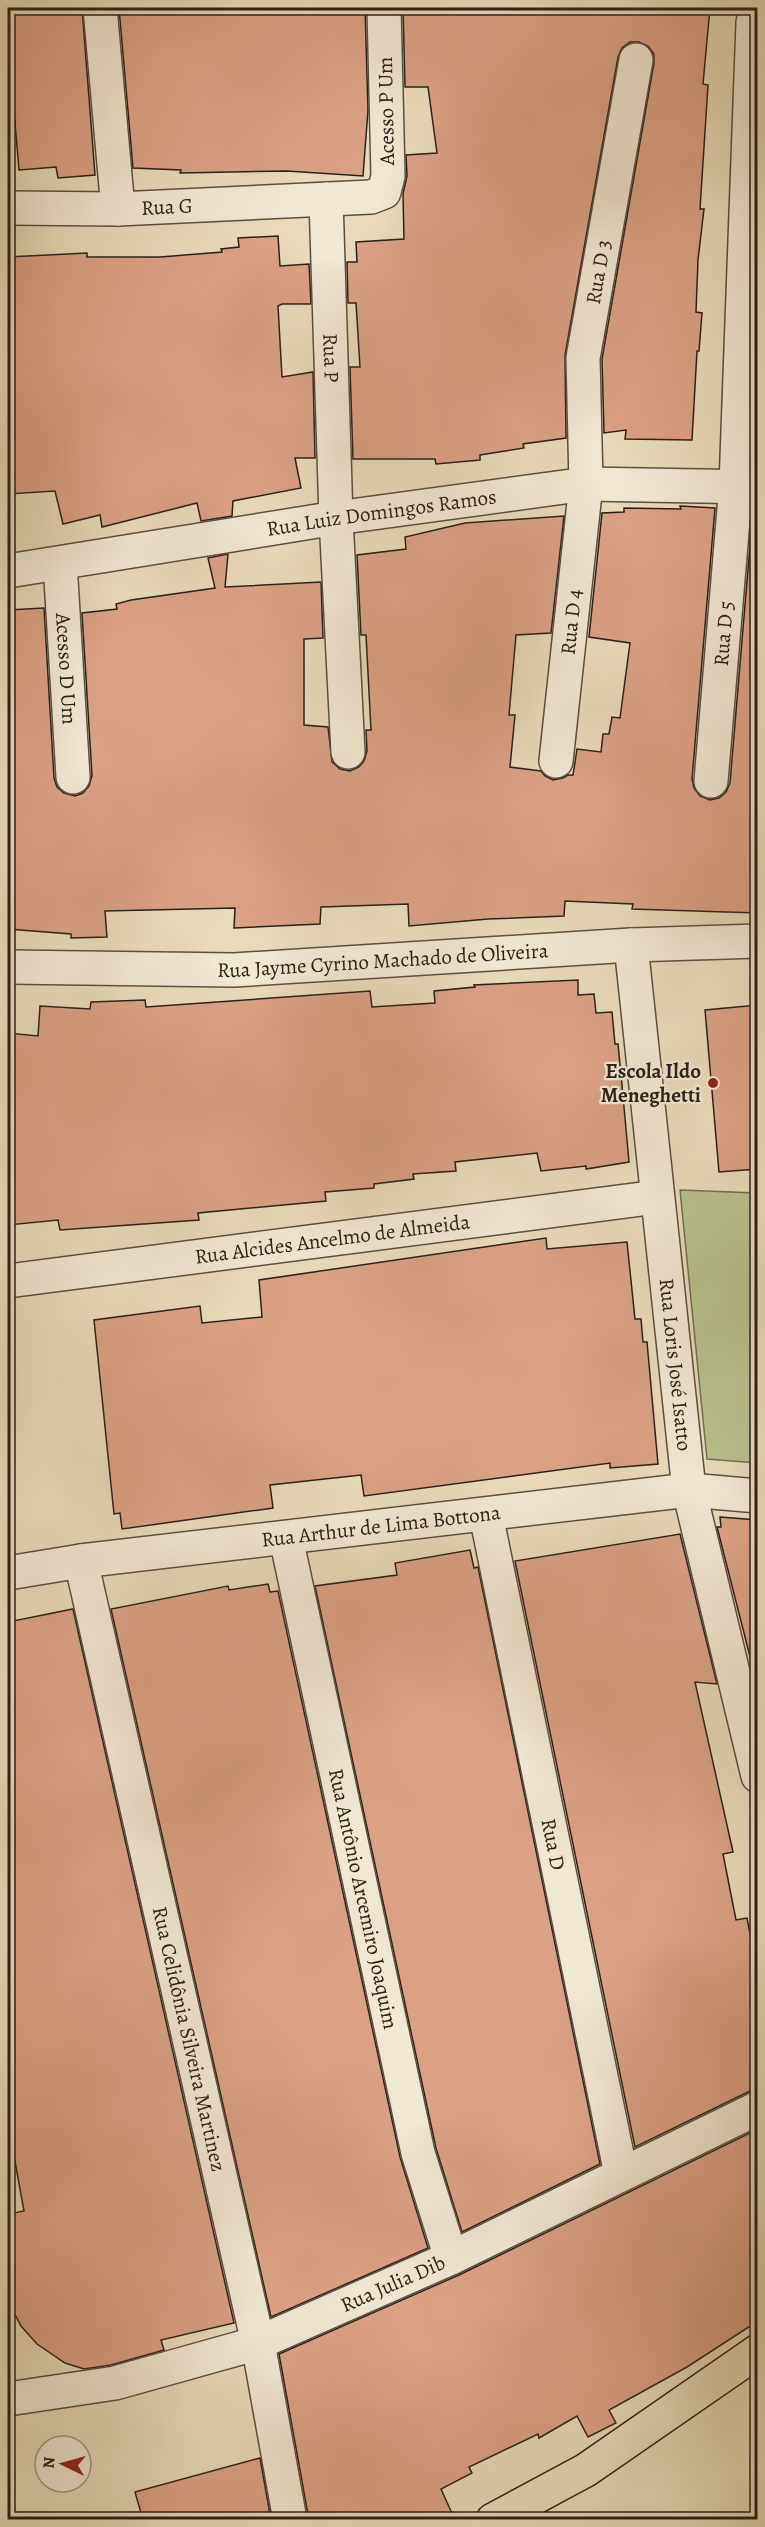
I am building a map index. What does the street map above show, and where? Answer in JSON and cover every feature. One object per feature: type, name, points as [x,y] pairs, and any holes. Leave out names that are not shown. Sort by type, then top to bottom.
[{"type":"main road","points":[[493,2520],[585,2470],[758,2351]]},
{"type":"street","points":[[100,8],[118,209]]},
{"type":"street","name":"Acesso P Um","points":[[326,199],[371,197],[384,192],[388,176],[384,8]]},
{"type":"street","name":"Rua D 5","points":[[711,781],[747,486],[753,23],[756,8]]},
{"type":"street","name":"Rua D 3","points":[[586,484],[583,358],[636,60]]},
{"type":"street","name":"Rua G","points":[[8,208],[118,209],[326,199]]},
{"type":"street","name":"Rua P","points":[[326,199],[336,518],[348,752]]},
{"type":"street","name":"Rua Luiz Domingos Ramos","points":[[8,571],[336,518],[586,484],[747,486]]},
{"type":"street","name":"Rua D 4","points":[[556,761],[586,484]]},
{"type":"street","name":"Acesso D Um","points":[[60,563],[73,777]]},
{"type":"street","name":"Rua Jayme Cyrino Machado de Oliveira","points":[[8,966],[234,970],[631,945],[758,941]]},
{"type":"street","name":"Rua Loris José Isatto","points":[[631,945],[689,1490],[758,1776]]},
{"type":"street","name":"Rua Alcides Ancelmo de Almeida","points":[[8,1281],[657,1197]]},
{"type":"street","name":"Rua Arthur de Lima Bottona","points":[[8,1573],[81,1561],[286,1539],[689,1490],[758,1496]]},
{"type":"street","name":"Rua D","points":[[486,1515],[621,2174]]},
{"type":"street","name":"Rua Antônio Arcemiro Joaquim","points":[[286,1539],[418,2153],[451,2258]]},
{"type":"street","name":"Rua Celidônia Silveira Martinez","points":[[81,1561],[258,2343],[290,2520]]},
{"type":"street","name":"Rua Julia Dib","points":[[8,2399],[115,2383],[258,2343],[451,2258],[758,2108]]},
{"type":"green space","points":[[680,1190],[757,1193],[757,1463],[707,1459]]},
{"type":"building","points":[[8,8],[82,8],[95,175],[58,178],[56,167],[19,170],[12,87],[8,88]]},
{"type":"building","points":[[119,8],[365,8],[368,110],[363,176],[287,171],[180,173],[181,170],[133,168]]},
{"type":"building","points":[[403,8],[710,8],[703,84],[708,85],[700,209],[704,209],[698,260],[696,312],[702,313],[699,351],[697,351],[692,440],[625,439],[626,430],[604,433],[602,359],[654,63],[654,54],[648,46],[639,42],[630,42],[622,48],[618,57],[565,355],[566,438],[523,444],[524,448],[480,455],[480,460],[436,464],[435,459],[353,459],[350,367],[360,367],[356,303],[348,303],[347,262],[357,262],[356,242],[404,239],[403,194],[407,176],[406,155],[437,153],[428,87],[405,87]]},
{"type":"building","points":[[278,236],[280,266],[309,264],[311,304],[278,306],[282,377],[313,372],[315,458],[295,458],[301,488],[233,501],[232,516],[201,521],[197,503],[102,527],[100,515],[63,524],[55,491],[8,494],[8,257],[87,253],[87,257],[160,257],[222,252],[221,249],[239,247],[238,238]]},
{"type":"building","points":[[680,506],[715,508],[692,779],[694,788],[700,796],[710,800],[719,798],[726,792],[730,783],[753,510],[758,510],[758,913],[632,909],[633,904],[565,901],[564,916],[488,919],[409,926],[408,904],[321,907],[320,924],[234,928],[235,908],[105,911],[107,937],[71,938],[71,934],[8,929],[8,610],[44,608],[54,778],[57,787],[64,793],[75,796],[83,793],[89,786],[92,776],[82,613],[117,609],[116,604],[131,600],[215,588],[208,558],[228,554],[225,587],[321,582],[323,638],[304,639],[304,725],[328,727],[332,762],[340,769],[350,771],[359,767],[364,761],[367,751],[366,730],[371,730],[366,635],[361,635],[357,555],[406,549],[405,537],[465,523],[564,516],[551,633],[516,635],[509,715],[515,715],[510,767],[541,771],[553,780],[573,775],[577,749],[601,752],[603,734],[609,734],[612,717],[620,718],[630,643],[589,637],[602,513],[624,512],[624,508],[681,509]]},
{"type":"building","points":[[578,980],[578,995],[594,994],[596,1013],[612,1012],[615,1044],[618,1044],[629,1162],[586,1169],[586,1166],[541,1171],[537,1153],[455,1162],[456,1171],[413,1174],[414,1179],[374,1184],[374,1188],[325,1192],[326,1201],[198,1213],[199,1220],[60,1230],[58,1220],[8,1225],[8,1033],[38,1036],[40,1006],[90,1009],[91,1002],[145,1000],[146,1007],[370,991],[372,1007],[435,1003],[434,991],[475,987],[474,985]]},
{"type":"building","points":[[758,1005],[758,1169],[719,1172],[705,1010]]},
{"type":"building","points":[[546,1238],[547,1249],[627,1242],[635,1319],[641,1319],[643,1342],[647,1342],[658,1464],[610,1468],[610,1463],[364,1496],[361,1475],[270,1485],[273,1508],[122,1529],[120,1513],[114,1514],[94,1320],[200,1306],[202,1323],[262,1317],[259,1280]]},
{"type":"building","points":[[720,1517],[758,1520],[758,1688],[717,1527],[721,1527]]},
{"type":"building","points":[[680,1534],[717,1684],[695,1682],[733,1852],[723,1854],[736,1920],[747,1918],[758,1974],[758,2090],[750,2091],[635,2147],[515,1561]]},
{"type":"building","points":[[470,1550],[474,1568],[478,1567],[600,2164],[462,2232],[436,2148],[315,1586],[397,1575],[395,1563]]},
{"type":"building","points":[[268,1584],[270,1592],[278,1591],[400,2157],[428,2248],[271,2317],[111,1609],[228,1586],[229,1590]]},
{"type":"building","points":[[73,1609],[234,2323],[161,2340],[164,2350],[111,2365],[84,2369],[65,2363],[37,2344],[21,2326],[8,2301],[8,2214],[24,2211],[8,2123],[8,1622]]},
{"type":"building","points":[[758,2129],[758,2321],[687,2367],[609,2410],[616,2423],[588,2437],[577,2416],[539,2438],[538,2434],[469,2467],[472,2473],[441,2489],[455,2520],[309,2520],[279,2354],[459,2275]]},
{"type":"building","points":[[260,2458],[270,2514],[249,2520],[143,2520],[135,2492]]},
{"type":"place","name":"Escola Ildo Meneghetti","points":[[713,1083]]}]
